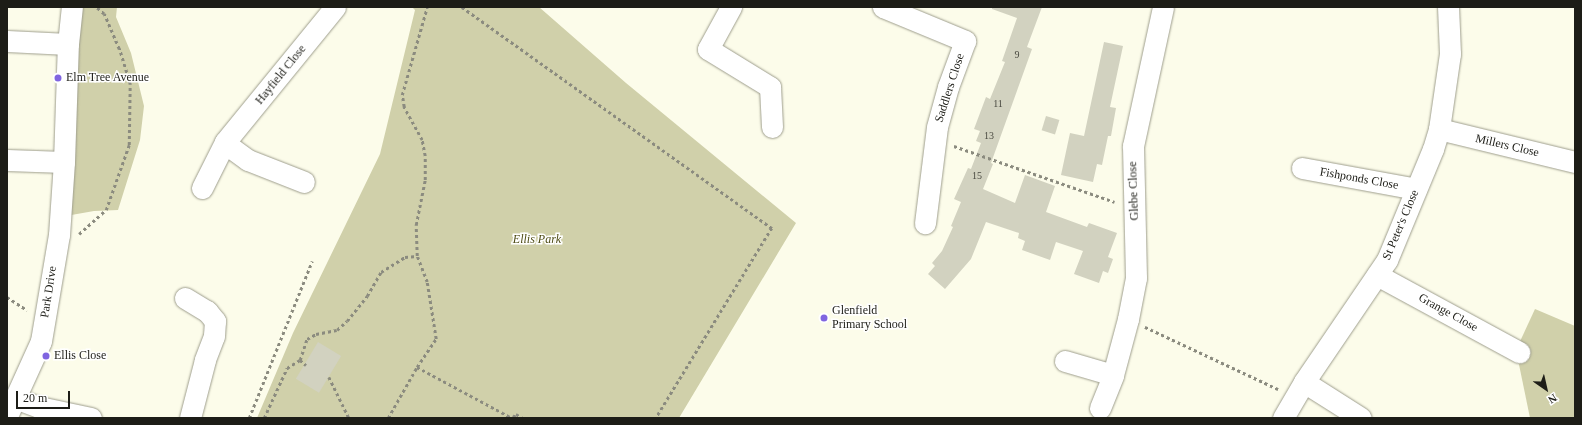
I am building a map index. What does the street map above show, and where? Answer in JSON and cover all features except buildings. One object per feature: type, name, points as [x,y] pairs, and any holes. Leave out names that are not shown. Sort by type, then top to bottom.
[{"type":"street","points":[[7,160],[64,162],[68,44],[72,7]]},
{"type":"street","points":[[731,7],[708,49],[770,87],[772,127]]},
{"type":"street","name":"Saddlers Close","points":[[883,7],[965,41],[948,87],[937,127],[925,223]]},
{"type":"street","name":"Glebe Close","points":[[1100,408],[1113,375],[1128,320],[1136,278],[1133,146],[1163,7]]},
{"type":"street","name":"St Peter's Close","points":[[1283,418],[1299,389],[1387,260],[1433,149],[1439,129],[1450,54],[1448,7]]},
{"type":"street","name":"Hayfield Close","points":[[202,188],[225,142],[332,8]]},
{"type":"street","points":[[7,41],[68,44]]},
{"type":"street","name":"Millers Close","points":[[1439,129],[1575,162]]},
{"type":"street","points":[[225,142],[248,160],[304,182]]},
{"type":"street","name":"Park Drive","points":[[11,407],[41,341],[59,235],[64,162]]},
{"type":"street","name":"Fishponds Close","points":[[1302,168],[1416,189]]},
{"type":"street","name":"Grange Close","points":[[1378,275],[1519,352]]},
{"type":"street","points":[[185,298],[207,311],[215,321],[214,336],[205,360],[192,410]]},
{"type":"street","points":[[1066,361],[1113,375]]},
{"type":"street","points":[[1299,389],[1361,418]]},
{"type":"street","points":[[11,407],[38,407],[91,418]]},
{"type":"path","points":[[78,234],[106,210],[129,145],[130,84],[119,49],[104,14],[96,7]]},
{"type":"path","points":[[388,418],[417,367],[436,339],[427,282],[417,256],[416,225],[425,180],[425,156],[422,140],[404,107],[402,95],[427,7]]},
{"type":"path","points":[[462,7],[772,228],[656,418]]},
{"type":"path","points":[[937,127],[947,144],[1135,208]]},
{"type":"path","points":[[264,418],[287,368],[300,360],[307,339],[316,334],[337,330],[347,321],[367,296],[381,272],[405,257],[417,256]]},
{"type":"path","points":[[249,418],[312,260]]},
{"type":"path","points":[[1128,320],[1299,389]]},
{"type":"path","points":[[300,360],[306,365]]},
{"type":"path","points":[[417,367],[512,418],[516,414],[523,418]]},
{"type":"path","points":[[329,377],[349,418]]},
{"type":"green space","points":[[73,7],[117,7],[116,17],[131,53],[144,106],[140,140],[118,210],[94,211],[60,217]]},
{"type":"green space","name":"Ellis Park","points":[[412,7],[539,7],[626,83],[796,223],[679,418],[257,418],[293,333],[380,154],[415,10]]},
{"type":"green space","points":[[1535,309],[1575,326],[1575,418],[1530,418],[1516,350]]},
{"type":"place","name":"Elm Tree Avenue","points":[[58,78]]},
{"type":"place","name":"Glenfield Primary School","points":[[824,318]]},
{"type":"place","name":"Ellis Close","points":[[46,356]]}]
